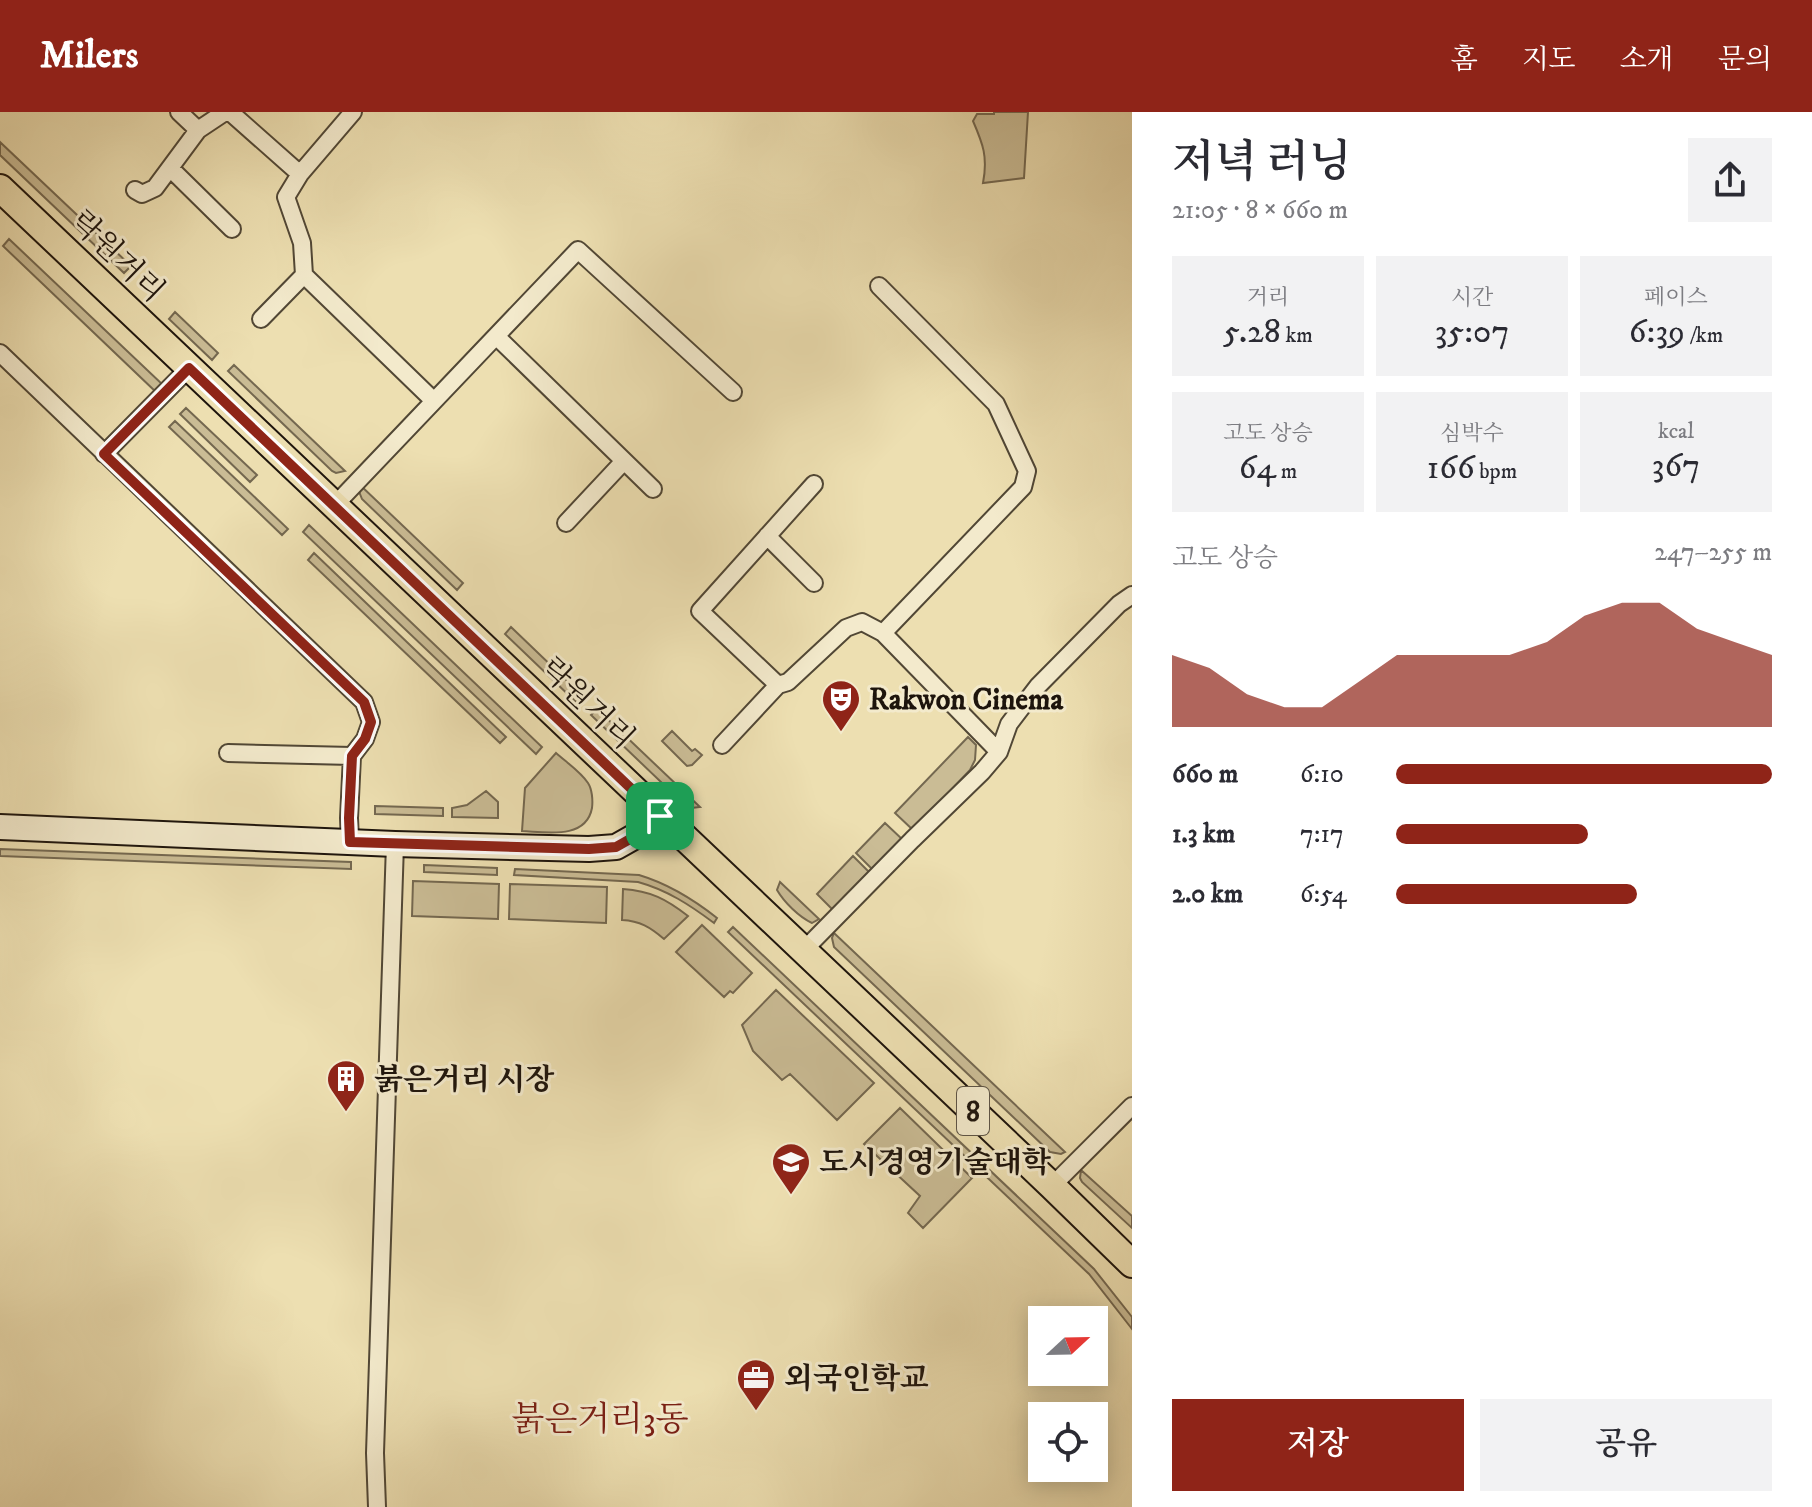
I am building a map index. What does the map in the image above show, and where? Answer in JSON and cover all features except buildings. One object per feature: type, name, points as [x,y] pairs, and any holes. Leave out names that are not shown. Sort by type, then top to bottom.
[{"type":"main road","name":"락원거리","points":[[0,188],[1132,1264]]},
{"type":"street","points":[[179,112],[198,130]]},
{"type":"street","points":[[135,190],[142,194],[155,188],[198,130],[228,112],[300,174]]},
{"type":"street","points":[[353,112],[300,174],[286,197],[302,243],[304,275],[434,401]]},
{"type":"street","points":[[170,168],[232,229]]},
{"type":"street","points":[[334,506],[578,250],[733,392]]},
{"type":"street","points":[[261,319],[304,275]]},
{"type":"street","points":[[879,286],[996,404],[1027,471],[1023,487],[883,633]]},
{"type":"street","points":[[496,336],[653,489]]},
{"type":"street","points":[[0,353],[364,702],[371,722],[365,739],[352,756],[350,842]]},
{"type":"street","points":[[104,454],[189,368]]},
{"type":"street","points":[[566,523],[624,461]]},
{"type":"street","points":[[778,685],[700,611],[814,484]]},
{"type":"street","points":[[767,536],[814,583]]},
{"type":"street","points":[[803,951],[982,772],[999,752],[1009,724],[1038,686],[1119,604],[1132,595]]},
{"type":"street","points":[[722,745],[778,685],[788,682],[846,628],[862,622],[883,633],[999,752]]},
{"type":"street","points":[[228,753],[352,756]]},
{"type":"street","points":[[0,827],[589,849],[616,847],[639,834],[660,816]]},
{"type":"street","points":[[377,1507],[375,1453],[395,844]]},
{"type":"street","points":[[1052,1186],[1132,1106]]},
{"type":"shaded area","points":[[1028,112],[1024,178],[983,183],[984,151],[973,121],[977,114]]},
{"type":"shaded area","points":[[0,142],[131,266],[124,273],[0,155]]},
{"type":"shaded area","points":[[9,239],[163,385],[156,392],[3,246]]},
{"type":"shaded area","points":[[175,312],[218,353],[212,360],[169,319]]},
{"type":"shaded area","points":[[234,365],[345,471],[332,471],[228,371]]},
{"type":"shaded area","points":[[186,408],[257,475],[250,482],[180,414]]},
{"type":"shaded area","points":[[175,421],[288,529],[282,535],[169,427]]},
{"type":"shaded area","points":[[359,484],[463,583],[457,590],[362,499]]},
{"type":"shaded area","points":[[309,525],[542,747],[536,754],[303,532]]},
{"type":"shaded area","points":[[314,553],[506,737],[500,743],[308,560]]},
{"type":"shaded area","points":[[511,627],[583,696],[577,703],[505,634]]},
{"type":"shaded area","points":[[597,709],[700,807],[686,806],[591,715]]},
{"type":"shaded area","points":[[672,731],[692,751],[695,749],[702,755],[692,765],[687,766],[662,741]]},
{"type":"shaded area","points":[[968,737],[976,745],[975,760],[970,770],[913,830],[895,813]]},
{"type":"shaded area","points":[[556,753],[589,785],[592,808],[588,818],[574,830],[564,832],[522,831],[525,788]]},
{"type":"shaded area","points":[[486,791],[498,802],[498,818],[452,817],[452,808],[467,805]]},
{"type":"shaded area","points":[[375,806],[443,808],[443,816],[375,814]]},
{"type":"shaded area","points":[[885,823],[903,840],[874,871],[856,853]]},
{"type":"shaded area","points":[[0,849],[351,862],[351,869],[0,856]]},
{"type":"shaded area","points":[[853,856],[871,874],[834,911],[817,894]]},
{"type":"shaded area","points":[[424,865],[497,868],[497,875],[424,872]]},
{"type":"shaded area","points":[[515,869],[639,875],[680,893],[717,918],[714,923],[678,899],[638,882],[514,875]]},
{"type":"shaded area","points":[[413,881],[499,884],[498,919],[412,916]]},
{"type":"shaded area","points":[[780,882],[819,919],[812,923],[792,909],[777,890]]},
{"type":"shaded area","points":[[510,884],[607,887],[606,923],[509,919]]},
{"type":"shaded area","points":[[623,889],[658,897],[688,916],[664,939],[644,925],[622,920]]},
{"type":"shaded area","points":[[702,925],[752,973],[733,993],[730,991],[724,997],[676,952]]},
{"type":"shaded area","points":[[733,927],[1094,1269],[1132,1317],[1132,1329],[1089,1274],[728,932]]},
{"type":"shaded area","points":[[834,933],[1065,1152],[1050,1152],[834,947]]},
{"type":"shaded area","points":[[776,990],[874,1083],[837,1120],[790,1074],[782,1080],[753,1051],[742,1025]]},
{"type":"shaded area","points":[[900,1108],[972,1178],[923,1228],[908,1213],[920,1196],[864,1144]]},
{"type":"shaded area","points":[[1081,1170],[1132,1216],[1132,1228],[1082,1182]]},
{"type":"place","name":"Rakwon Cinema","points":[[841,733]]},
{"type":"place","name":"붉은거리 시장","points":[[346,1113]]},
{"type":"place","name":"도시경영기술대학","points":[[791,1196]]},
{"type":"place","name":"외국인학교","points":[[756,1412]]},
{"type":"district","name":"붉은거리3동","points":[[600,1418]]},
{"type":"route","points":[[189,368],[660,816],[639,834],[616,847],[589,849],[350,842],[352,756],[365,739],[371,722],[364,702],[104,454],[189,368]]}]
